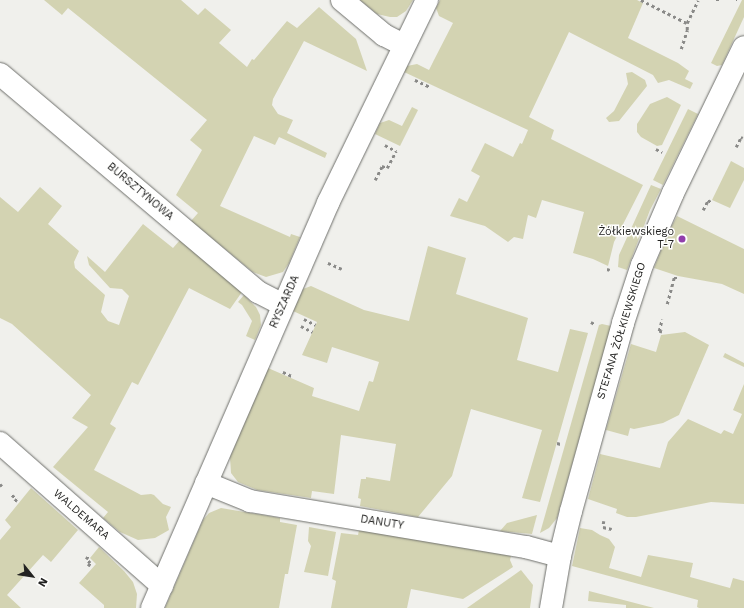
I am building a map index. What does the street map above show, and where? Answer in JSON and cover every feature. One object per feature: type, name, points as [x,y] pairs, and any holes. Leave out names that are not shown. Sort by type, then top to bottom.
[{"type":"street","points":[[342,0],[384,35],[404,45]]},
{"type":"street","name":"RYSZARDA","points":[[152,608],[283,305],[350,156],[427,0]]},
{"type":"street","name":"STEFANA ŻÓŁKIEWSKIEGO","points":[[551,608],[560,556],[597,416],[642,265],[673,193],[744,47]]},
{"type":"street","name":"BURSZTYNOWA","points":[[0,74],[258,292],[283,305]]},
{"type":"street","name":"WALDEMARA","points":[[0,443],[162,586]]},
{"type":"street","name":"DANUTY","points":[[206,483],[250,501],[526,547],[560,556]]},
{"type":"path","points":[[641,0],[687,23]]},
{"type":"path","points":[[681,49],[687,30],[687,23],[698,0]]},
{"type":"path","points":[[716,0],[722,0]]},
{"type":"path","points":[[736,147],[741,137],[743,138]]},
{"type":"path","points":[[656,149],[662,152]]},
{"type":"path","points":[[374,180],[382,166],[387,168],[396,150]]},
{"type":"path","points":[[703,210],[708,200],[711,202]]},
{"type":"path","points":[[667,304],[674,278],[677,278]]},
{"type":"path","points":[[662,319],[659,331],[662,332]]},
{"type":"path","points":[[591,322],[595,324]]},
{"type":"path","points":[[557,443],[561,444]]},
{"type":"path","points":[[12,495],[17,499],[15,502]]},
{"type":"path","points":[[604,521],[603,527],[612,529]]},
{"type":"green space","points":[[44,0],[181,0],[198,15],[205,8],[231,30],[219,43],[247,67],[252,59],[254,60],[287,21],[297,28],[319,7],[356,39],[367,71],[304,41],[273,99],[272,105],[278,114],[293,120],[287,133],[327,153],[325,158],[279,137],[275,145],[254,136],[220,206],[290,237],[291,234],[300,237],[289,263],[283,272],[266,277],[253,272],[191,221],[198,213],[176,195],[202,150],[190,140],[207,120],[68,8],[62,15]]},
{"type":"green space","points":[[360,0],[413,0],[406,11],[397,17],[390,17],[377,14]]},
{"type":"green space","points":[[440,0],[637,0],[643,3],[628,38],[678,63],[689,71],[685,79],[693,83],[690,89],[669,80],[658,83],[653,75],[569,32],[529,117],[554,130],[551,139],[643,185],[614,242],[608,266],[593,259],[573,253],[584,212],[542,200],[536,218],[528,215],[523,239],[514,237],[508,242],[485,226],[450,216],[459,198],[467,202],[480,176],[471,171],[485,143],[513,157],[520,143],[522,144],[528,130],[404,72],[407,66],[417,64],[429,70],[453,23],[439,16],[436,8]]},
{"type":"green space","points":[[742,0],[744,0],[744,17],[722,65],[717,66],[711,63]]},
{"type":"green space","points":[[632,72],[645,80],[647,86],[619,121],[609,122],[606,118],[614,111],[628,84],[626,73]]},
{"type":"green space","points":[[667,97],[681,105],[662,145],[657,146],[641,137],[637,132],[637,124],[650,104]]},
{"type":"green space","points":[[412,107],[418,110],[400,146],[375,134],[380,123],[389,120],[402,126]]},
{"type":"green space","points":[[688,109],[698,114],[663,185],[653,180]]},
{"type":"green space","points":[[731,161],[744,168],[744,180],[730,208],[712,200]]},
{"type":"green space","points":[[651,185],[661,189],[650,210],[627,270],[618,267],[619,255]]},
{"type":"green space","points":[[40,187],[62,206],[48,224],[79,251],[74,262],[75,268],[105,295],[101,312],[108,321],[119,325],[129,296],[122,289],[110,288],[89,265],[87,256],[105,272],[143,224],[173,248],[180,240],[242,292],[230,309],[189,288],[138,385],[132,382],[110,424],[116,428],[94,470],[141,495],[154,495],[163,504],[171,507],[166,517],[169,530],[155,538],[138,540],[120,532],[103,518],[108,512],[53,467],[88,427],[72,418],[91,395],[12,324],[0,318],[0,197],[18,212]]},
{"type":"green space","points":[[677,216],[744,249],[744,294],[722,284],[678,276],[654,268],[668,233]]},
{"type":"green space","points":[[428,246],[466,258],[456,294],[528,318],[517,360],[558,372],[570,329],[588,333],[540,502],[522,498],[542,430],[471,409],[452,476],[418,517],[360,506],[361,499],[358,498],[361,479],[366,479],[366,477],[390,481],[396,444],[341,435],[334,494],[312,491],[311,498],[257,490],[238,482],[231,473],[230,457],[268,368],[314,388],[312,396],[359,411],[369,381],[373,382],[379,362],[332,347],[327,363],[302,355],[317,322],[293,311],[303,289],[311,286],[364,310],[409,321]]},
{"type":"green space","points":[[244,295],[256,307],[260,315],[261,325],[255,340],[246,336],[252,321],[242,305],[238,302]]},
{"type":"green space","points":[[602,324],[611,326],[557,518],[549,528],[540,533],[599,325]]},
{"type":"green space","points":[[685,332],[709,345],[679,415],[663,423],[634,429],[630,428],[628,436],[606,430],[631,344],[656,352],[661,335]]},
{"type":"green space","points":[[725,353],[744,363],[744,367],[723,357]]},
{"type":"green space","points":[[744,384],[744,504],[711,502],[636,517],[627,517],[616,513],[617,509],[588,499],[600,454],[660,468],[668,442],[688,419],[721,434],[724,430],[733,434],[742,414],[733,410]]},
{"type":"green space","points":[[31,488],[78,530],[51,562],[43,555],[7,595],[21,608],[0,608],[0,540],[11,527],[5,520]]},
{"type":"green space","points":[[221,508],[280,518],[280,522],[297,525],[288,574],[285,574],[279,608],[165,608],[203,520],[209,513]]},
{"type":"green space","points":[[537,515],[532,534],[500,531],[507,523]]},
{"type":"green space","points":[[309,527],[336,532],[328,576],[304,572],[311,546],[308,541]]},
{"type":"green space","points":[[580,528],[592,530],[609,539],[615,547],[609,568],[641,577],[648,555],[693,563],[690,577],[730,588],[733,578],[744,581],[744,608],[699,608],[697,607],[698,600],[572,566]]},
{"type":"green space","points":[[359,530],[511,556],[510,560],[513,567],[463,599],[411,589],[407,608],[331,608],[336,581],[332,579],[341,533],[358,535]]},
{"type":"green space","points":[[99,547],[124,571],[133,582],[137,594],[136,608],[104,608],[104,605],[79,583],[96,564],[90,558]]},
{"type":"green space","points":[[521,570],[533,585],[530,608],[467,608]]},
{"type":"green space","points":[[589,591],[654,608],[626,608],[626,605],[588,601]]},
{"type":"place","name":"Żółkiewskiego T-7","points":[[682,239]]}]
